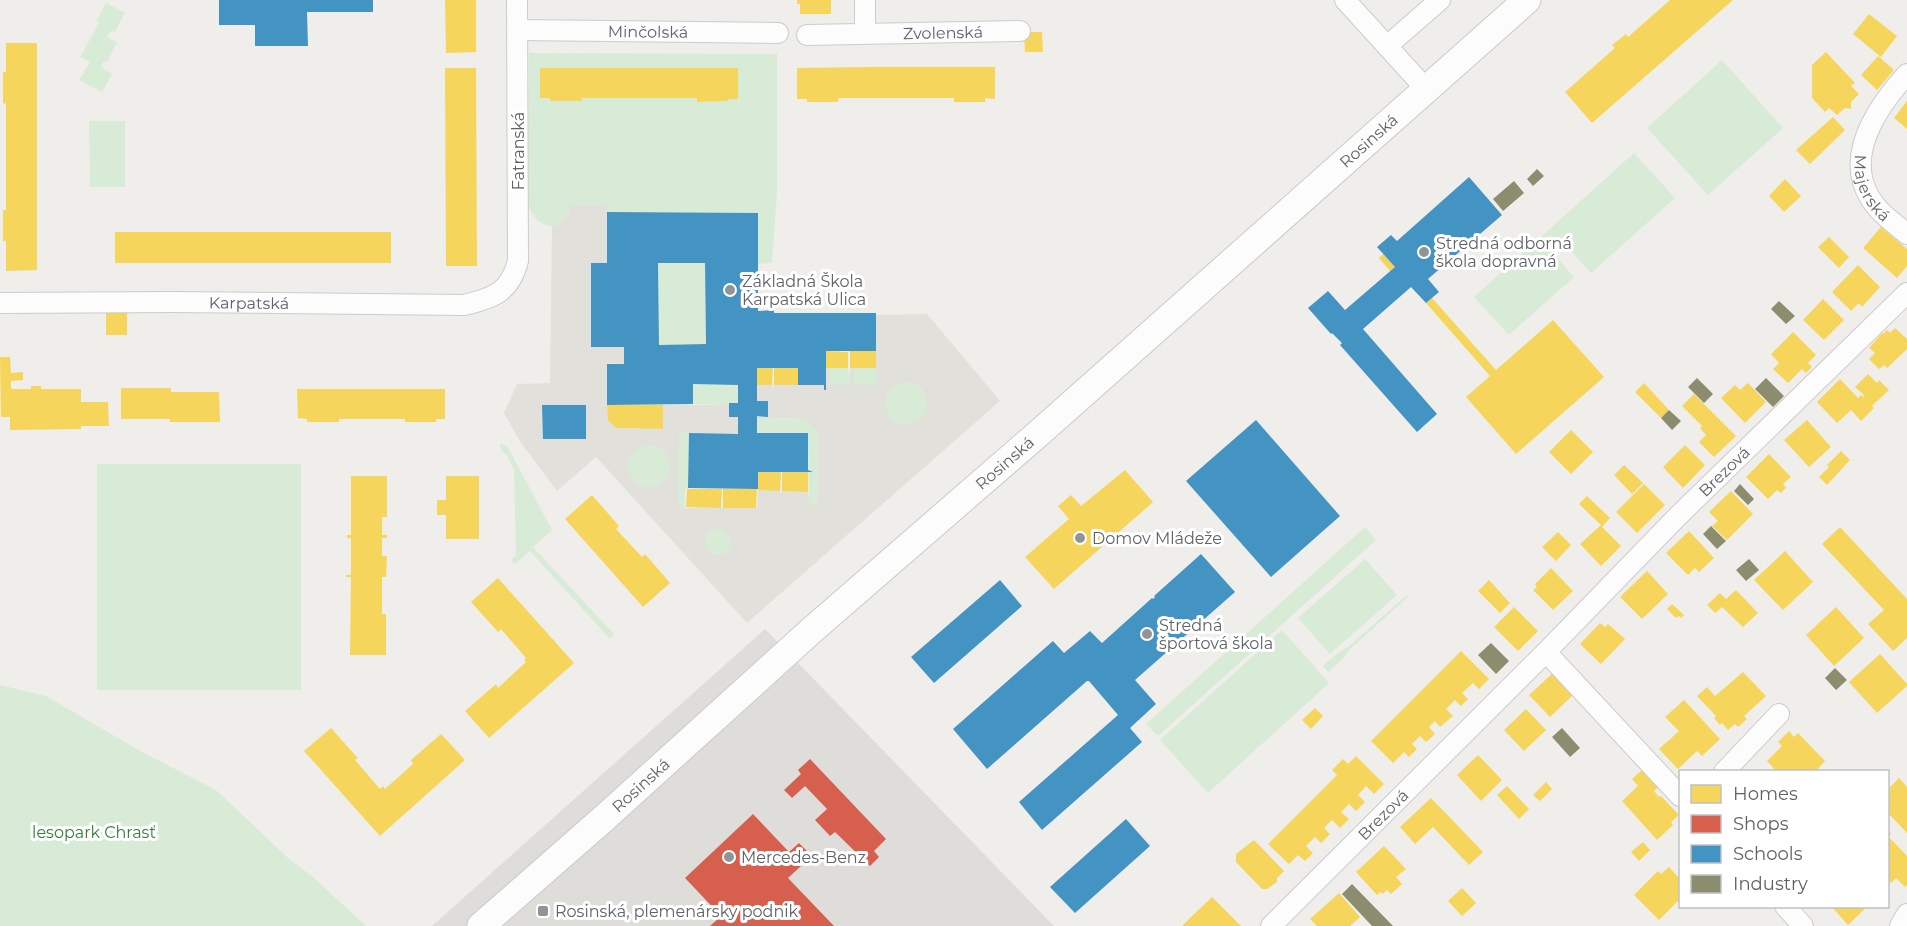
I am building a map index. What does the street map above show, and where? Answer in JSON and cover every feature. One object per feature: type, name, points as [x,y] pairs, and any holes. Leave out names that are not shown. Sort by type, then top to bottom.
[{"type":"street","name":"Fatranská","points":[[496,295],[514,276],[518,261],[517,0]]},
{"type":"street","points":[[865,0],[865,33]]},
{"type":"street","points":[[1345,0],[1426,89]]},
{"type":"street","points":[[1387,46],[1440,0]]},
{"type":"street","name":"Rosinská","points":[[481,926],[812,630],[1039,433],[1527,0]]},
{"type":"street","name":"Minčolská","points":[[518,30],[778,33]]},
{"type":"street","name":"Zvolenská","points":[[807,35],[1020,31]]},
{"type":"street","name":"Majerská","points":[[1907,74],[1889,94],[1867,133],[1861,154],[1863,179],[1869,197],[1878,209],[1907,234]]},
{"type":"street","name":"Brezová","points":[[1270,926],[1678,516],[1907,293]]},
{"type":"street","name":"Karpatská","points":[[0,303],[464,305],[496,295]]},
{"type":"street","points":[[1545,652],[1679,795]]},
{"type":"street","points":[[1725,770],[1779,714]]},
{"type":"street","points":[[1787,908],[1803,926]]},
{"type":"street","points":[[1900,926],[1907,914]]},
{"type":"shaded area","points":[[570,205],[607,205],[607,263],[591,347],[624,347],[624,364],[607,363],[608,421],[617,428],[663,429],[663,405],[729,405],[729,417],[738,417],[738,434],[679,434],[682,508],[756,508],[757,510],[758,490],[780,491],[781,493],[782,491],[808,492],[809,499],[818,432],[804,418],[757,419],[757,416],[768,416],[757,401],[757,385],[772,385],[773,390],[774,385],[798,385],[798,388],[799,385],[824,385],[825,387],[826,368],[830,368],[830,384],[849,385],[850,368],[854,368],[855,385],[876,385],[876,315],[927,314],[1000,401],[747,623],[596,457],[557,491],[519,440],[504,413],[517,384],[550,383],[552,226],[558,224],[568,214]]},
{"type":"shaded area","points":[[765,629],[1054,926],[432,926]]},
{"type":"green space","points":[[106,3],[125,13],[115,32],[111,31],[107,37],[117,42],[107,62],[104,61],[101,67],[112,74],[102,92],[79,80],[90,62],[80,57],[99,23],[96,22]]},
{"type":"green space","points":[[529,53],[777,54],[777,193],[772,263],[758,264],[758,213],[607,212],[607,205],[571,205],[562,221],[550,226],[538,220],[528,205]],"holes":[[[540,68],[738,68],[738,98],[728,99],[728,101],[698,102],[697,98],[582,98],[581,101],[551,101],[550,98],[540,98]]]},
{"type":"green space","points":[[1722,60],[1783,128],[1708,195],[1647,128]]},
{"type":"green space","points":[[89,121],[125,121],[125,187],[90,187]]},
{"type":"green space","points":[[1634,153],[1675,198],[1591,273],[1565,245],[1560,243],[1555,246],[1554,254],[1574,277],[1509,335],[1474,297]]},
{"type":"green space","points":[[658,263],[705,263],[706,344],[659,345]]},
{"type":"green space","points":[[830,368],[848,368],[850,385],[830,385]]},
{"type":"green space","points":[[854,368],[876,368],[876,385],[854,385]]},
{"type":"green space","points":[[906,382],[914,383],[921,388],[926,395],[926,411],[921,418],[914,423],[906,424],[898,423],[891,418],[886,411],[885,403],[886,395],[891,388],[898,383]]},
{"type":"green space","points":[[693,384],[738,385],[738,403],[693,404]]},
{"type":"green space","points":[[804,418],[818,432],[818,498],[817,503],[813,505],[809,499],[808,434],[757,433],[757,419]]},
{"type":"green space","points":[[679,433],[689,433],[688,488],[685,490],[685,508],[678,503]]},
{"type":"green space","points":[[499,445],[507,446],[552,530],[533,547],[614,634],[610,639],[530,551],[515,564],[511,560],[516,555],[514,469],[506,454],[503,453]]},
{"type":"green space","points":[[649,445],[657,446],[664,451],[669,458],[669,474],[664,481],[657,486],[649,487],[641,486],[634,481],[629,474],[628,466],[629,458],[634,451],[641,446]]},
{"type":"green space","points":[[97,464],[301,464],[301,690],[97,690]]},
{"type":"green space","points":[[1365,527],[1376,540],[1158,736],[1146,724]]},
{"type":"green space","points":[[718,529],[727,533],[731,542],[727,551],[718,555],[709,551],[705,542],[709,533]]},
{"type":"green space","points":[[1365,559],[1397,595],[1330,654],[1298,618]]},
{"type":"green space","points":[[1407,595],[1409,596],[1328,672],[1323,666]]},
{"type":"green space","points":[[1282,630],[1329,683],[1208,793],[1160,740]]},
{"type":"green space","name":"lesopark Chrasť","points":[[0,685],[46,696],[142,752],[216,790],[288,858],[313,877],[366,926],[0,926]]},
{"type":"building: Homes","points":[[445,0],[476,0],[476,52],[446,53]]},
{"type":"building: Homes","points":[[797,0],[831,0],[831,14],[800,14],[800,4],[797,4]]},
{"type":"building: Homes","points":[[1670,0],[1733,0],[1592,123],[1565,92],[1615,48],[1612,45],[1626,34],[1628,37]]},
{"type":"building: Homes","points":[[1869,14],[1897,36],[1881,57],[1853,34]]},
{"type":"building: Homes","points":[[1024,32],[1042,32],[1043,52],[1025,52]]},
{"type":"building: Homes","points":[[6,43],[37,43],[37,270],[6,271],[6,241],[3,241],[3,210],[6,210],[6,103],[3,104],[3,72],[6,72]]},
{"type":"building: Homes","points":[[1826,52],[1855,83],[1851,86],[1859,94],[1851,102],[1851,109],[1845,108],[1837,115],[1829,108],[1825,112],[1812,98],[1812,65]]},
{"type":"building: Homes","points":[[1878,56],[1894,70],[1877,90],[1861,75]]},
{"type":"building: Homes","points":[[995,67],[995,99],[985,98],[985,102],[954,102],[954,98],[839,98],[838,102],[807,102],[807,99],[797,99],[797,68]]},
{"type":"building: Homes","points":[[445,68],[476,68],[477,266],[446,266]]},
{"type":"building: Homes","points":[[540,68],[738,68],[738,99],[697,102],[697,98],[582,98],[582,101],[550,101],[550,98],[540,98]]},
{"type":"building: Homes","points":[[1907,101],[1907,129],[1894,118]]},
{"type":"building: Homes","points":[[1833,117],[1845,130],[1810,164],[1796,150]]},
{"type":"building: Homes","points":[[1785,179],[1801,196],[1784,212],[1769,196]]},
{"type":"building: Homes","points":[[1881,227],[1907,249],[1907,266],[1897,278],[1863,248]]},
{"type":"building: Homes","points":[[115,232],[391,232],[391,263],[115,263]]},
{"type":"building: Homes","points":[[1829,237],[1849,257],[1839,268],[1818,247]]},
{"type":"building: Homes","points":[[1383,254],[1395,267],[1390,271],[1379,258]]},
{"type":"building: Homes","points":[[1858,265],[1880,287],[1862,307],[1859,303],[1851,311],[1832,292]]},
{"type":"building: Homes","points":[[1432,298],[1496,370],[1553,320],[1604,377],[1516,454],[1466,397],[1490,376],[1426,303]]},
{"type":"building: Homes","points":[[1823,299],[1844,320],[1824,340],[1803,320]]},
{"type":"building: Homes","points":[[106,312],[127,312],[127,335],[106,335]]},
{"type":"building: Homes","points":[[1895,328],[1907,339],[1907,349],[1887,368],[1884,365],[1879,369],[1869,359],[1875,353],[1869,348],[1882,333],[1887,330],[1890,333]]},
{"type":"building: Homes","points":[[1793,332],[1816,355],[1808,363],[1812,367],[1806,373],[1802,369],[1788,383],[1773,369],[1779,363],[1771,354]]},
{"type":"building: Homes","points":[[826,351],[848,352],[848,368],[826,368]]},
{"type":"building: Homes","points":[[850,351],[876,351],[876,368],[850,368]]},
{"type":"building: Homes","points":[[0,357],[10,357],[11,373],[23,372],[23,380],[11,381],[11,389],[31,389],[31,386],[41,386],[41,389],[81,389],[81,402],[108,402],[109,426],[81,426],[81,429],[10,430],[10,417],[1,417]]},
{"type":"building: Homes","points":[[757,368],[773,368],[772,385],[757,385]]},
{"type":"building: Homes","points":[[774,368],[798,368],[798,385],[774,385]]},
{"type":"building: Homes","points":[[1868,374],[1877,383],[1879,380],[1889,390],[1872,406],[1874,408],[1861,421],[1851,410],[1837,423],[1817,402],[1840,379],[1858,398],[1861,395],[1863,397],[1864,395],[1855,387]]},
{"type":"building: Homes","points":[[1644,383],[1669,410],[1661,418],[1635,392]]},
{"type":"building: Homes","points":[[1748,383],[1766,402],[1745,423],[1721,398],[1735,385],[1740,390]]},
{"type":"building: Homes","points":[[121,388],[171,388],[171,392],[219,392],[220,422],[121,419]]},
{"type":"building: Homes","points":[[297,389],[445,389],[445,419],[436,419],[436,422],[405,422],[405,419],[339,419],[339,422],[307,422],[307,419],[298,418]]},
{"type":"building: Homes","points":[[1694,394],[1736,436],[1714,457],[1699,442],[1706,435],[1700,428],[1702,426],[1682,406]]},
{"type":"building: Homes","points":[[607,405],[663,405],[663,429],[617,428],[608,421]]},
{"type":"building: Homes","points":[[1807,420],[1831,447],[1809,467],[1784,440]]},
{"type":"building: Homes","points":[[1571,430],[1593,452],[1571,474],[1549,452]]},
{"type":"building: Homes","points":[[1685,445],[1705,465],[1683,488],[1663,467]]},
{"type":"building: Homes","points":[[1841,451],[1850,460],[1827,485],[1819,477]]},
{"type":"building: Homes","points":[[1769,454],[1791,477],[1783,484],[1786,488],[1781,493],[1777,490],[1768,499],[1746,477]]},
{"type":"building: Homes","points":[[1624,465],[1643,483],[1632,494],[1614,475]]},
{"type":"building: Homes","name":"Domov Mládeže","points":[[1125,470],[1153,502],[1054,589],[1025,557],[1069,519],[1058,506],[1071,495],[1081,506]]},
{"type":"building: Homes","points":[[758,472],[781,472],[780,491],[758,490]]},
{"type":"building: Homes","points":[[782,472],[808,472],[808,492],[782,491]]},
{"type":"building: Homes","points":[[351,476],[387,476],[387,517],[382,517],[382,535],[387,535],[387,538],[382,538],[382,556],[387,556],[386,577],[382,577],[382,614],[386,614],[386,655],[350,655],[351,577],[346,577],[346,575],[351,575],[351,538],[347,538],[347,535],[351,535]]},
{"type":"building: Homes","points":[[446,476],[479,476],[479,539],[446,539],[446,515],[437,515],[437,500],[446,500]]},
{"type":"building: Homes","points":[[1644,484],[1665,505],[1637,533],[1616,512]]},
{"type":"building: Homes","points":[[687,489],[722,489],[721,508],[686,507]]},
{"type":"building: Homes","points":[[723,489],[757,489],[756,508],[723,508]]},
{"type":"building: Homes","points":[[1731,491],[1753,514],[1727,540],[1712,526],[1718,521],[1709,512]]},
{"type":"building: Homes","points":[[592,495],[619,526],[616,529],[642,557],[645,554],[670,583],[643,607],[565,519]]},
{"type":"building: Homes","points":[[1587,496],[1610,518],[1602,527],[1621,546],[1601,566],[1580,544],[1601,525],[1579,504]]},
{"type":"building: Homes","points":[[1840,527],[1907,599],[1907,638],[1893,651],[1868,624],[1884,610],[1822,544]]},
{"type":"building: Homes","points":[[1689,531],[1714,558],[1699,572],[1695,568],[1688,575],[1666,553]]},
{"type":"building: Homes","points":[[1558,532],[1571,545],[1556,561],[1542,547]]},
{"type":"building: Homes","points":[[1785,551],[1813,582],[1783,610],[1754,580]]},
{"type":"building: Homes","points":[[1551,568],[1573,591],[1553,610],[1533,590],[1537,587],[1535,584]]},
{"type":"building: Homes","points":[[1647,571],[1668,594],[1642,619],[1620,597]]},
{"type":"building: Homes","points":[[498,578],[574,663],[489,738],[465,711],[496,684],[498,688],[526,662],[524,660],[526,658],[501,629],[498,632],[471,602]]},
{"type":"building: Homes","points":[[1489,580],[1510,603],[1500,613],[1478,591]]},
{"type":"building: Homes","points":[[1736,590],[1758,613],[1743,627],[1722,607],[1715,613],[1707,605],[1720,593],[1726,599]]},
{"type":"building: Homes","points":[[1672,604],[1684,615],[1681,618],[1679,616],[1676,618],[1667,609]]},
{"type":"building: Homes","points":[[1514,607],[1538,631],[1518,651],[1494,627]]},
{"type":"building: Homes","points":[[1836,607],[1864,638],[1834,666],[1806,635]]},
{"type":"building: Homes","points":[[1600,623],[1605,627],[1608,624],[1625,639],[1601,664],[1580,644]]},
{"type":"building: Homes","points":[[1461,651],[1489,679],[1479,689],[1473,683],[1462,693],[1468,699],[1461,706],[1455,700],[1446,709],[1453,716],[1440,727],[1435,721],[1429,727],[1435,734],[1426,742],[1420,736],[1412,744],[1417,749],[1409,757],[1404,752],[1393,763],[1371,741]]},
{"type":"building: Homes","points":[[1880,654],[1907,686],[1877,713],[1849,682]]},
{"type":"building: Homes","points":[[1743,672],[1766,696],[1744,716],[1747,719],[1738,727],[1735,724],[1728,730],[1722,723],[1720,725],[1714,718],[1716,716],[1697,696],[1707,687],[1715,696]]},
{"type":"building: Homes","points":[[1553,673],[1573,695],[1550,717],[1529,695]]},
{"type":"building: Homes","points":[[1684,700],[1720,739],[1702,756],[1697,751],[1678,769],[1659,749],[1679,731],[1665,717]]},
{"type":"building: Homes","points":[[1315,708],[1323,716],[1311,729],[1302,720]]},
{"type":"building: Homes","points":[[1526,709],[1546,730],[1524,751],[1504,730]]},
{"type":"building: Homes","points":[[331,728],[358,758],[355,760],[380,789],[383,786],[385,789],[413,764],[411,760],[441,734],[465,760],[380,836],[304,751]]},
{"type":"building: Homes","points":[[1789,731],[1794,737],[1798,733],[1825,761],[1817,770],[1775,770],[1767,761],[1782,746],[1778,742]]},
{"type":"building: Homes","points":[[1478,755],[1502,780],[1481,801],[1457,775]]},
{"type":"building: Homes","points":[[1356,756],[1384,784],[1374,794],[1366,786],[1358,795],[1365,802],[1356,811],[1349,804],[1341,812],[1349,819],[1340,828],[1332,820],[1324,828],[1330,834],[1321,843],[1315,837],[1306,846],[1313,853],[1305,861],[1298,855],[1289,864],[1268,844],[1337,775],[1332,770],[1343,759],[1348,764]]},
{"type":"building: Homes","points":[[1643,769],[1659,787],[1654,791],[1679,815],[1671,822],[1673,825],[1657,840],[1622,801],[1638,786],[1632,779]]},
{"type":"building: Homes","points":[[1899,778],[1907,787],[1907,833],[1889,814],[1889,788]]},
{"type":"building: Homes","points":[[1546,782],[1552,789],[1540,801],[1533,795]]},
{"type":"building: Homes","points":[[1507,786],[1529,809],[1519,819],[1497,795]]},
{"type":"building: Homes","points":[[1431,798],[1483,852],[1469,865],[1433,827],[1415,844],[1400,827]]},
{"type":"building: Homes","points":[[1889,837],[1907,856],[1907,885],[1905,887],[1896,878],[1891,883],[1889,881]]},
{"type":"building: Homes","points":[[1254,840],[1284,871],[1277,878],[1277,882],[1267,889],[1262,889],[1236,862],[1236,854]]},
{"type":"building: Homes","points":[[1643,842],[1650,850],[1639,861],[1631,852]]},
{"type":"building: Homes","points":[[1384,846],[1406,869],[1396,877],[1402,884],[1391,894],[1387,890],[1377,895],[1356,872]]},
{"type":"building: Homes","points":[[1669,867],[1679,878],[1679,900],[1659,920],[1634,895],[1658,871],[1661,874]]},
{"type":"building: Homes","points":[[1462,888],[1476,903],[1462,916],[1448,901]]},
{"type":"building: Homes","points":[[1339,893],[1360,917],[1350,926],[1317,926],[1310,919]]},
{"type":"building: Homes","points":[[1212,897],[1241,926],[1182,926],[1192,916]]},
{"type":"building: Homes","points":[[1833,908],[1866,908],[1848,925]]},
{"type":"building: Shops","points":[[810,759],[886,839],[874,851],[879,857],[870,866],[835,832],[830,836],[815,820],[827,809],[805,786],[792,798],[784,790],[801,774],[798,770]]},
{"type":"building: Shops","points":[[753,814],[789,852],[799,843],[812,856],[788,878],[834,926],[710,926],[721,916],[685,878]]},
{"type":"building: Schools","points":[[219,0],[373,0],[373,12],[307,12],[308,46],[255,46],[255,25],[219,25]]},
{"type":"building: Schools","points":[[1469,177],[1502,215],[1428,279],[1439,292],[1426,303],[1411,287],[1363,329],[1437,414],[1417,432],[1340,345],[1342,343],[1308,308],[1328,291],[1345,310],[1395,267],[1377,247],[1391,235],[1397,241]]},
{"type":"building: Schools","points":[[607,212],[758,213],[758,311],[876,313],[876,351],[826,351],[826,390],[824,390],[824,385],[798,385],[798,368],[757,368],[757,401],[768,401],[768,417],[757,416],[757,433],[808,433],[808,470],[813,472],[758,472],[758,489],[688,488],[689,433],[738,434],[738,417],[729,417],[729,403],[738,403],[738,385],[693,384],[693,404],[607,405],[607,364],[624,364],[624,347],[591,347],[591,263],[607,263]],"holes":[[[658,263],[705,263],[706,344],[659,345]]]},
{"type":"building: Schools","points":[[542,405],[586,405],[586,439],[543,439]]},
{"type":"building: Schools","points":[[1256,420],[1340,516],[1271,577],[1186,481]]},
{"type":"building: Schools","points":[[1201,554],[1235,592],[1135,680],[1156,704],[1130,728],[1142,742],[1042,830],[1019,802],[1118,715],[1089,681],[987,769],[953,729],[1053,641],[1064,653],[1090,631],[1102,643]]},
{"type":"building: Schools","points":[[1000,580],[1022,606],[934,683],[911,657]]},
{"type":"building: Schools","points":[[1126,819],[1150,846],[1075,913],[1050,887]]},
{"type":"building: Industry","points":[[1537,169],[1544,176],[1533,186],[1527,179]]},
{"type":"building: Industry","points":[[1514,181],[1524,193],[1503,211],[1493,199]]},
{"type":"building: Industry","points":[[1779,301],[1795,316],[1786,324],[1771,309]]},
{"type":"building: Industry","points":[[1697,378],[1713,394],[1704,403],[1688,387]]},
{"type":"building: Industry","points":[[1766,378],[1784,396],[1773,407],[1755,389]]},
{"type":"building: Industry","points":[[1669,410],[1681,421],[1672,430],[1661,418]]},
{"type":"building: Industry","points":[[1740,484],[1754,499],[1748,505],[1734,491]]},
{"type":"building: Industry","points":[[1711,526],[1726,541],[1717,549],[1703,534]]},
{"type":"building: Industry","points":[[1749,559],[1759,570],[1746,581],[1736,570]]},
{"type":"building: Industry","points":[[1491,643],[1509,661],[1496,674],[1478,655]]},
{"type":"building: Industry","points":[[1835,668],[1847,680],[1836,690],[1825,678]]},
{"type":"building: Industry","points":[[1562,728],[1580,748],[1570,757],[1552,737]]},
{"type":"building: Industry","points":[[1352,884],[1393,926],[1372,926],[1342,894]]},
{"type":"place","name":"Stredná odborná škola dopravná","points":[[1424,252]]},
{"type":"place","name":"Základná Škola Karpatská Ulica","points":[[730,290]]},
{"type":"place","name":"Domov Mládeže","points":[[1080,538]]},
{"type":"place","name":"Stredná športová škola","points":[[1147,634]]},
{"type":"place","name":"Mercedes-Benz","points":[[729,857]]},
{"type":"place","name":"Rosinská, plemenársky podnik","points":[[543,911]]}]
